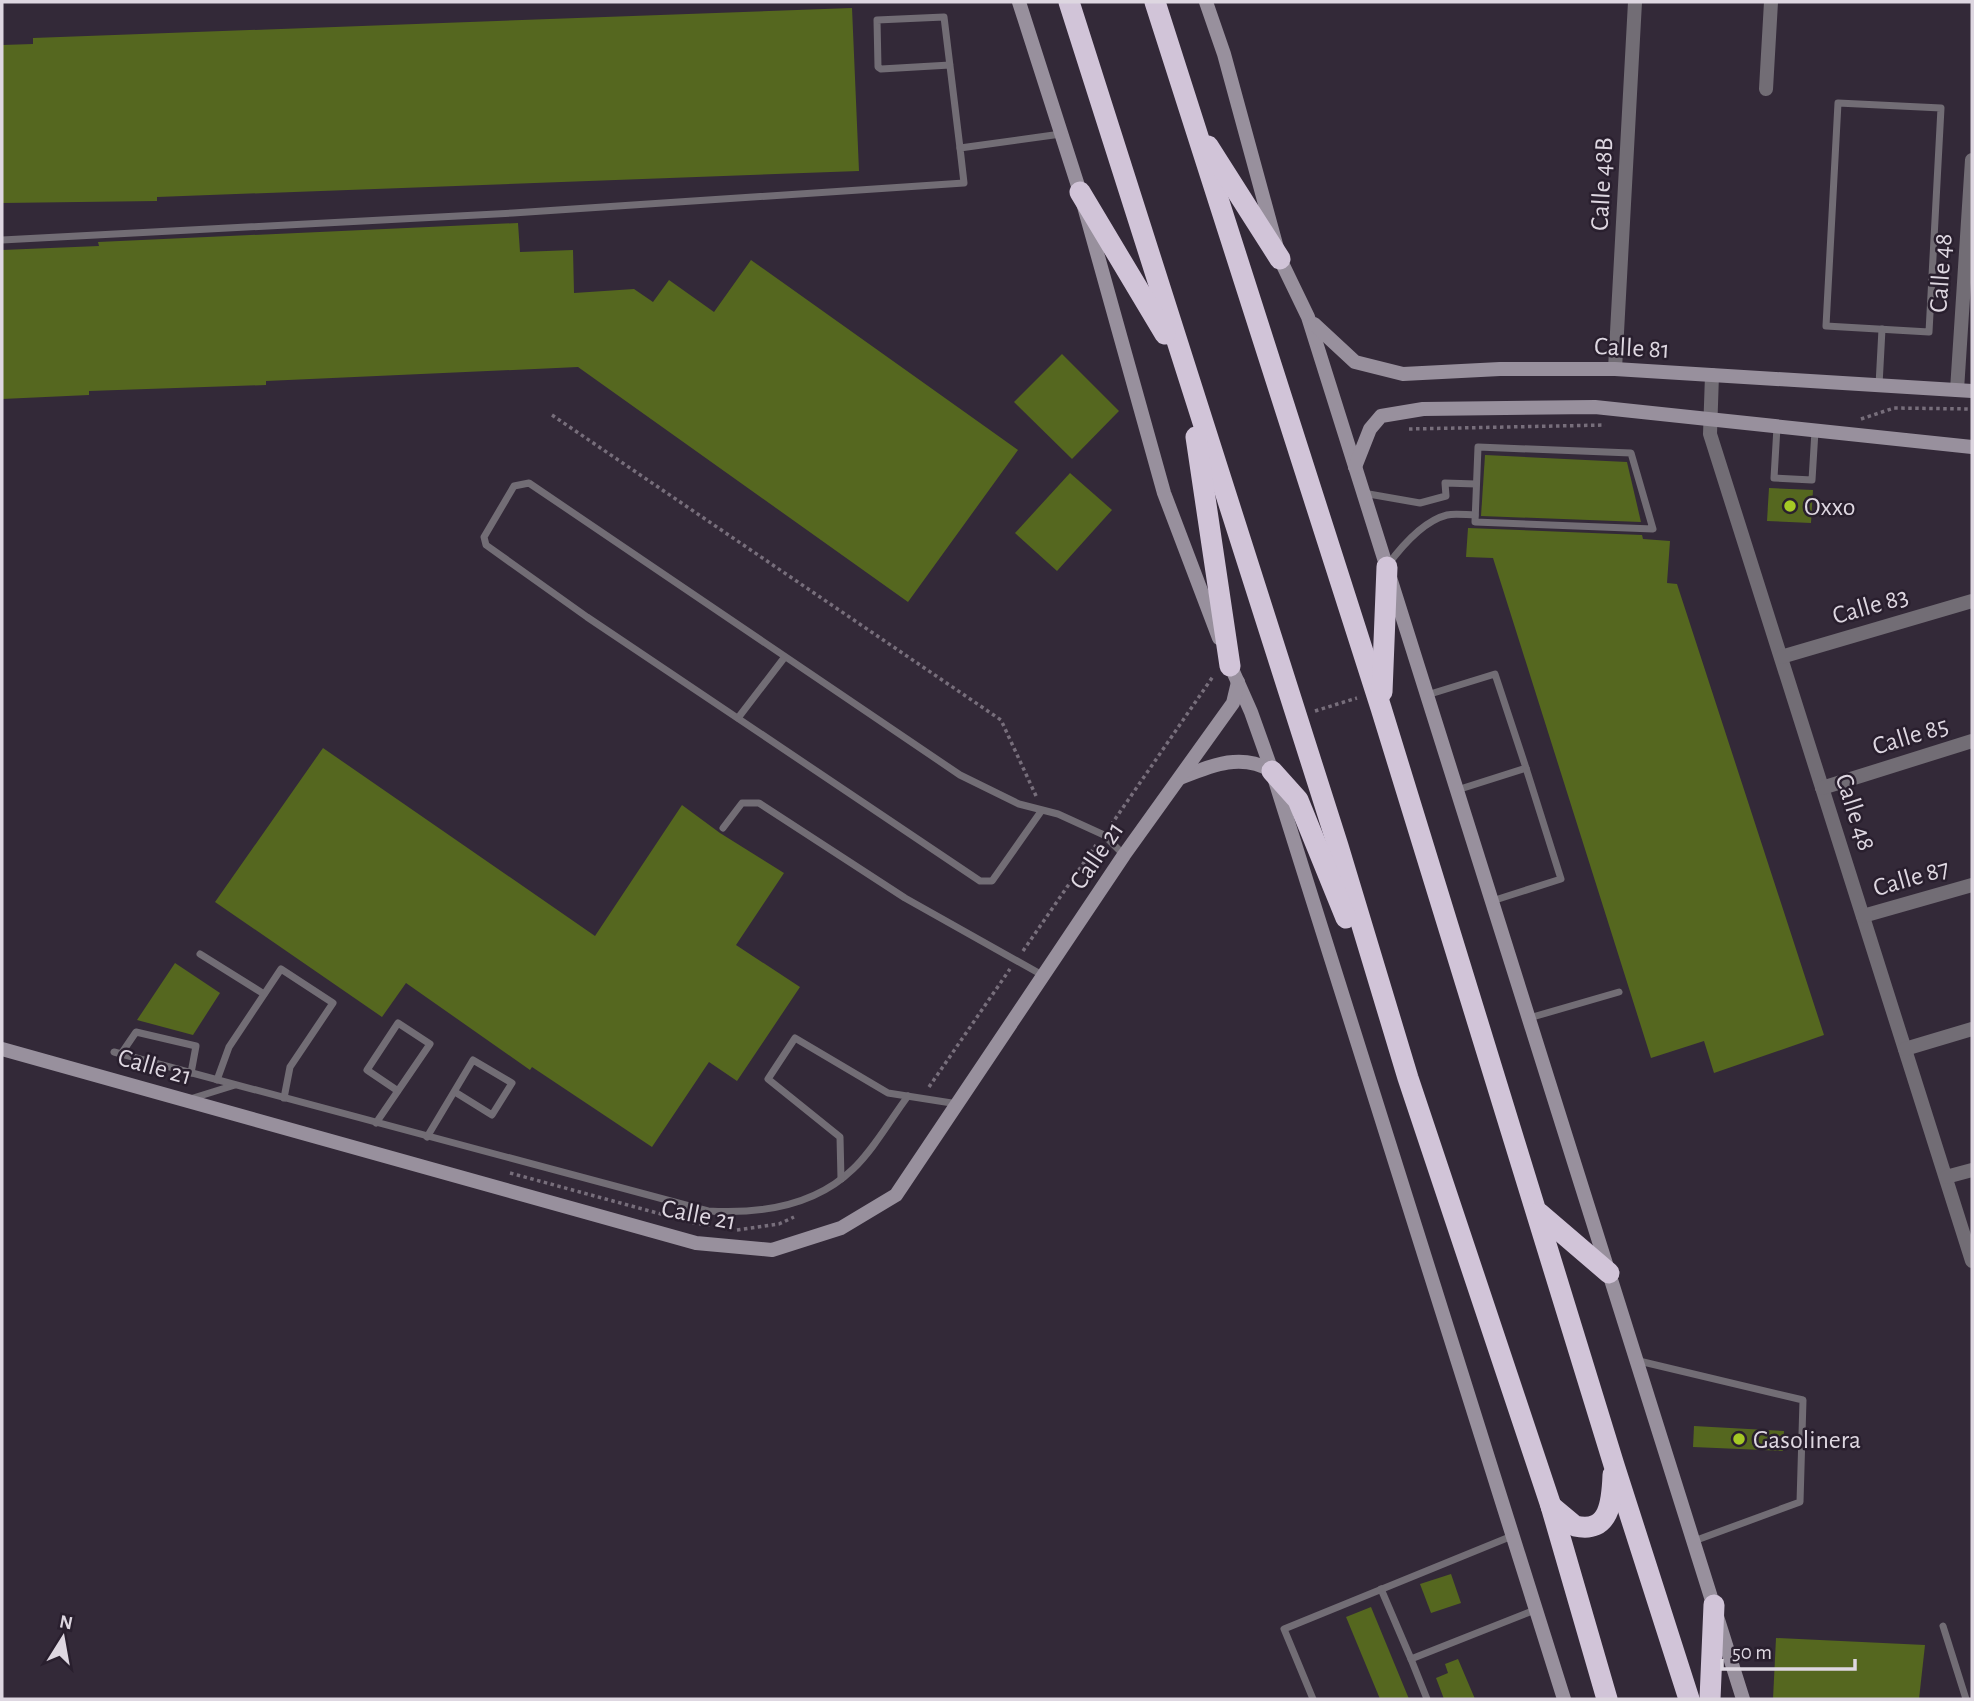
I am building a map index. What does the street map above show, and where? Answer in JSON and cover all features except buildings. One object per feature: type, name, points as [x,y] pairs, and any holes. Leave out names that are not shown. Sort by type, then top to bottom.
[{"type":"highway","points":[[1069,2],[1362,925],[1408,1079],[1551,1506],[1606,1699]]},
{"type":"highway","points":[[1155,2],[1373,702],[1538,1212],[1614,1465],[1689,1699]]},
{"type":"highway","points":[[1189,112],[1280,259]]},
{"type":"highway","points":[[1080,192],[1185,370],[1229,672]]},
{"type":"highway","points":[[1373,702],[1387,567]]},
{"type":"highway","points":[[1272,772],[1298,800],[1346,919],[1362,925]]},
{"type":"highway","points":[[1538,1212],[1609,1273]]},
{"type":"highway","points":[[1551,1506],[1575,1526],[1596,1525],[1606,1519],[1612,1501],[1614,1465]]},
{"type":"highway","points":[[1710,1699],[1714,1605]]},
{"type":"main road","points":[[1019,2],[1080,192],[1164,493],[1229,672],[1272,772],[1564,1699]]},
{"type":"main road","points":[[1206,2],[1224,54],[1280,259],[1308,317],[1743,1699]]},
{"type":"main road","name":"Calle 81","points":[[1308,317],[1327,339],[1355,362],[1403,374],[1500,369],[1615,369],[1972,391]]},
{"type":"main road","points":[[1355,467],[1370,429],[1381,416],[1423,409],[1595,407],[1972,447]]},
{"type":"main road","name":"Calle 21","points":[[2,1049],[696,1243],[772,1250],[841,1228],[896,1195],[960,1104],[1124,855],[1233,703],[1229,672]]},
{"type":"main road","points":[[1179,778],[1215,764],[1235,761],[1263,766],[1272,772]]},
{"type":"street","name":"Calle 48B","points":[[1615,369],[1635,2]]},
{"type":"street","points":[[1766,89],[1771,2]]},
{"type":"street","name":"Calle 48","points":[[1956,390],[1972,160]]},
{"type":"street","name":"Calle 48","points":[[1712,375],[1710,434],[1972,1261]]},
{"type":"street","name":"Calle 83","points":[[1781,657],[1972,601]]},
{"type":"street","name":"Calle 85","points":[[1822,788],[1972,741]]},
{"type":"street","name":"Calle 87","points":[[1863,916],[1972,885]]},
{"type":"street","points":[[1905,1049],[1972,1029]]},
{"type":"street","points":[[1945,1177],[1972,1170]]},
{"type":"lane","points":[[2,240],[513,213],[964,183],[950,65],[944,17],[877,20],[878,67],[881,69],[950,65]]},
{"type":"lane","points":[[1838,103],[1941,108],[1929,332],[1882,329],[1826,326],[1838,103]]},
{"type":"lane","points":[[960,148],[1061,134]]},
{"type":"lane","points":[[1879,386],[1882,329]]},
{"type":"lane","points":[[1777,427],[1774,478],[1812,480],[1815,431]]},
{"type":"lane","points":[[1478,447],[1631,453],[1653,529],[1475,522],[1475,515],[1478,447]]},
{"type":"lane","points":[[1042,810],[992,881],[980,881],[486,545],[484,537],[514,486],[529,483],[960,775],[1019,804],[1058,814],[1104,835],[1124,855]]},
{"type":"lane","points":[[1363,493],[1420,503],[1446,496],[1446,483],[1476,484]]},
{"type":"lane","points":[[1387,567],[1402,546],[1435,521],[1447,515],[1475,515]]},
{"type":"lane","points":[[738,718],[784,658]]},
{"type":"lane","points":[[1427,695],[1495,674],[1562,879],[1492,901]]},
{"type":"lane","points":[[1457,790],[1526,768]]},
{"type":"lane","points":[[723,828],[742,803],[759,803],[905,898],[1044,976]]},
{"type":"lane","points":[[200,954],[264,994]]},
{"type":"lane","points":[[217,1080],[229,1047],[281,969],[333,1003],[290,1067],[284,1098]]},
{"type":"lane","points":[[1529,1018],[1619,992]]},
{"type":"lane","points":[[376,1123],[398,1091],[430,1044],[398,1023],[367,1070],[398,1091]]},
{"type":"lane","points":[[191,1073],[197,1046],[136,1032],[117,1053],[427,1137],[708,1211],[745,1213],[790,1204],[826,1190],[854,1168],[908,1096]]},
{"type":"lane","points":[[841,1179],[840,1137],[768,1079],[795,1038],[888,1093],[960,1104]]},
{"type":"lane","points":[[427,1137],[473,1060],[512,1083],[492,1115],[455,1092]]},
{"type":"lane","points":[[186,1101],[235,1085]]},
{"type":"lane","points":[[1639,1362],[1803,1400],[1800,1502],[1694,1541]]},
{"type":"lane","points":[[1313,1699],[1284,1629],[1512,1536]]},
{"type":"lane","points":[[1381,1589],[1427,1699]]},
{"type":"lane","points":[[1411,1659],[1535,1610]]},
{"type":"lane","points":[[1943,1626],[1966,1699]]},
{"type":"path","points":[[1858,424],[1875,412],[1894,408],[1972,409]]},
{"type":"path","points":[[552,415],[1001,720],[1042,810]]},
{"type":"path","points":[[1400,429],[1606,425]]},
{"type":"path","points":[[921,1098],[1104,835],[1229,672]]},
{"type":"path","points":[[1312,712],[1373,702]]},
{"type":"path","points":[[499,1170],[694,1223],[738,1230],[779,1224],[804,1212]]},
{"type":"place","name":"Oxxo","points":[[1790,506]]},
{"type":"place","name":"Gasolinera","points":[[1739,1439]]}]
